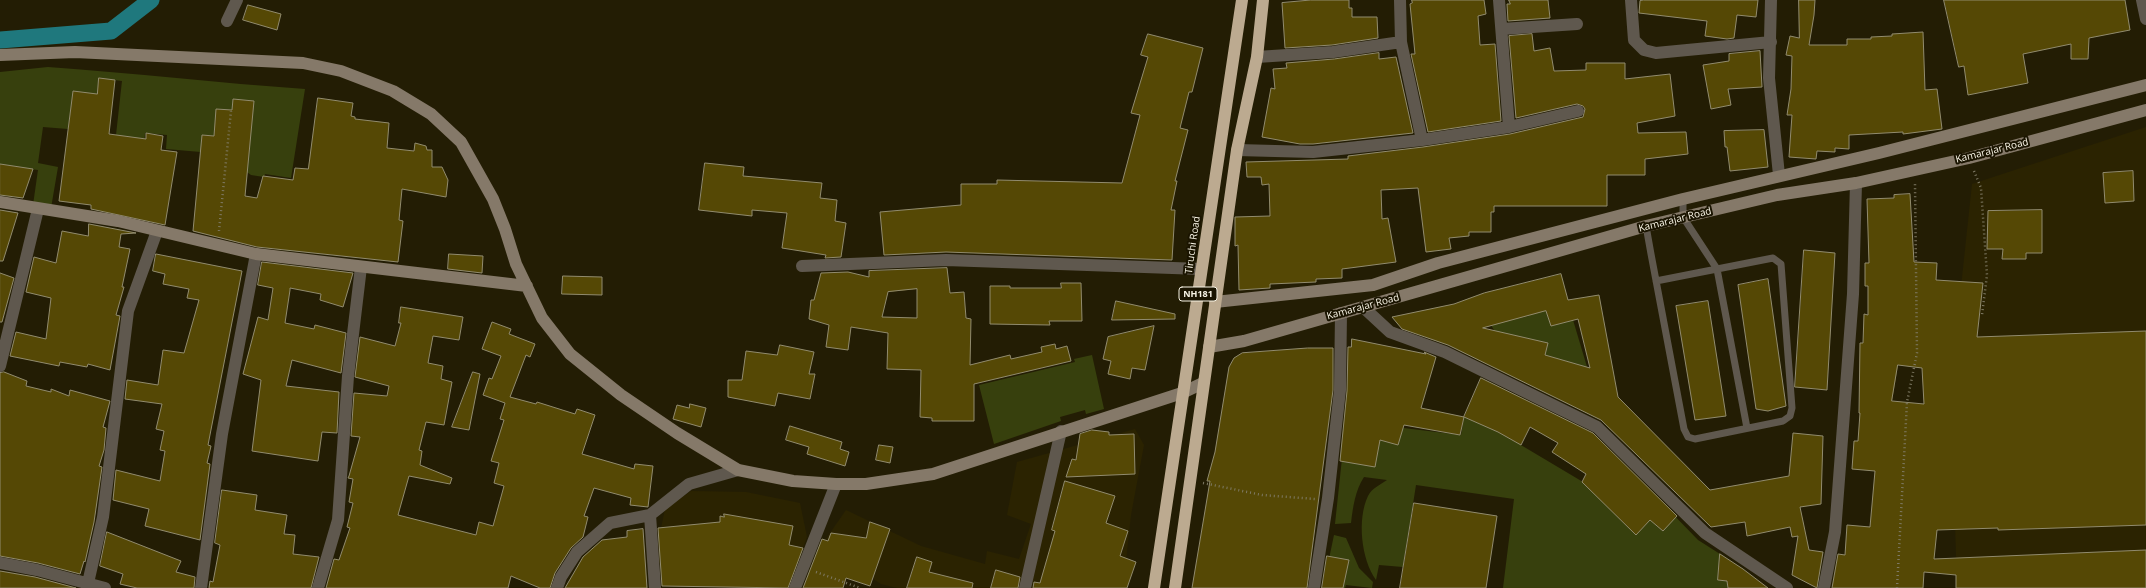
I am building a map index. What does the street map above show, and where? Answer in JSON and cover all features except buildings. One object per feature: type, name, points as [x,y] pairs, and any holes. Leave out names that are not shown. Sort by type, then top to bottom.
[{"type":"highway","name":"Tiruchi Road","points":[[1154,588],[1242,0]]},
{"type":"highway","name":"NH181","points":[[1175,588],[1237,150],[1257,57],[1263,0]]},
{"type":"main road","points":[[0,55],[75,52],[303,63],[341,71],[393,91],[431,114],[460,142],[493,199],[505,229],[516,264],[542,318],[570,354],[621,395],[738,470],[793,481],[836,484],[866,484],[933,474],[1061,431],[1182,393],[1204,384]]},
{"type":"main road","name":"Kamarajar Road","points":[[1215,302],[1373,285],[1438,263],[1683,199],[1779,175],[1879,153],[2146,85]]},
{"type":"main road","name":"Kamarajar Road","points":[[1209,347],[1244,342],[1646,226],[1777,195],[1856,183],[1969,158],[2146,110]]},
{"type":"main road","points":[[0,202],[118,221],[256,254],[526,286]]},
{"type":"street","points":[[227,21],[237,0]]},
{"type":"street","points":[[1400,0],[1401,42],[1422,140]]},
{"type":"street","points":[[1500,0],[1509,127]]},
{"type":"street","points":[[1631,0],[1634,40],[1644,50],[1656,53],[1771,42]]},
{"type":"street","points":[[1771,0],[1769,78],[1779,175]]},
{"type":"street","points":[[2142,0],[2146,20]]},
{"type":"street","points":[[1502,29],[1577,24]]},
{"type":"street","points":[[1257,57],[1333,52],[1401,42]]},
{"type":"street","points":[[1237,150],[1313,152],[1422,140],[1509,127],[1578,111]]},
{"type":"street","points":[[1824,588],[1835,532],[1853,294],[1856,183]]},
{"type":"street","points":[[0,366],[38,209]]},
{"type":"street","points":[[88,583],[103,517],[128,311],[157,231]]},
{"type":"street","points":[[201,588],[222,434],[256,254]]},
{"type":"street","points":[[802,266],[946,260],[1201,269]]},
{"type":"street","points":[[318,588],[338,520],[348,376],[361,267]]},
{"type":"street","points":[[1364,307],[1390,332],[1445,352],[1596,427],[1705,533],[1786,588]]},
{"type":"street","points":[[1314,588],[1328,498],[1340,390],[1341,313]]},
{"type":"street","points":[[1025,588],[1061,431]]},
{"type":"street","points":[[557,588],[561,577],[577,552],[610,523],[650,514],[689,484],[738,470]]},
{"type":"street","points":[[795,588],[836,484]]},
{"type":"street","points":[[650,514],[658,588]]},
{"type":"street","points":[[0,563],[37,570],[105,588]]},
{"type":"lane","points":[[1683,199],[1682,217],[1717,269],[1747,428]]},
{"type":"lane","points":[[1646,226],[1656,281],[1684,429],[1688,437],[1695,439],[1783,421],[1790,416],[1792,408],[1781,264],[1773,258],[1656,281]]},
{"type":"path","points":[[217,245],[231,111]]},
{"type":"path","points":[[1969,158],[1981,188],[1987,275],[1982,315]]},
{"type":"path","points":[[1897,588],[1907,402],[1917,353],[1914,170]]},
{"type":"path","points":[[1190,481],[1262,494],[1328,498]]},
{"type":"path","points":[[803,567],[860,588]]},
{"type":"shaded area","points":[[2146,127],[2146,588],[1957,588],[1952,425],[1955,343],[1972,184]]},
{"type":"shaded area","points":[[1135,429],[1144,445],[1131,515],[1123,588],[897,588],[881,584],[821,546],[846,510],[921,546],[985,564],[987,551],[1019,559],[1031,524],[1007,515],[1017,462]]},
{"type":"shaded area","points":[[691,491],[746,492],[800,503],[807,537],[801,553],[798,553],[799,547],[755,536],[685,565],[657,563],[658,543],[665,509]]},
{"type":"green space","points":[[48,67],[305,89],[291,178],[265,174],[264,177],[251,175],[247,172],[232,110],[217,109],[214,136],[202,135],[201,152],[166,149],[167,135],[145,133],[143,158],[116,135],[122,81],[99,78],[93,130],[84,93],[73,91],[68,129],[43,127],[38,163],[58,167],[51,208],[33,205],[38,170],[2,165],[0,178],[0,72]]},
{"type":"green space","points":[[1545,305],[1551,326],[1573,320],[1593,387],[1575,364],[1545,355],[1547,343],[1524,338],[1497,352],[1494,330],[1491,325],[1529,316]]},
{"type":"green space","points":[[1092,355],[1104,409],[1086,414],[1085,410],[1060,417],[1061,421],[994,444],[979,385],[1075,362],[1074,359]]},
{"type":"green space","points":[[1464,417],[1499,432],[1583,482],[1636,535],[1664,505],[1698,540],[1720,554],[1718,580],[1727,581],[1728,588],[1503,588],[1514,499],[1416,485],[1403,567],[1379,565],[1376,580],[1367,561],[1364,550],[1362,539],[1362,516],[1370,493],[1387,480],[1364,477],[1356,493],[1351,523],[1335,524],[1346,421],[1461,435]]},
{"type":"green space","points":[[1334,535],[1346,538],[1359,568],[1373,582],[1372,588],[1346,585],[1345,588],[1323,588]]},
{"type":"waterway","points":[[0,40],[111,31],[151,0]]}]
